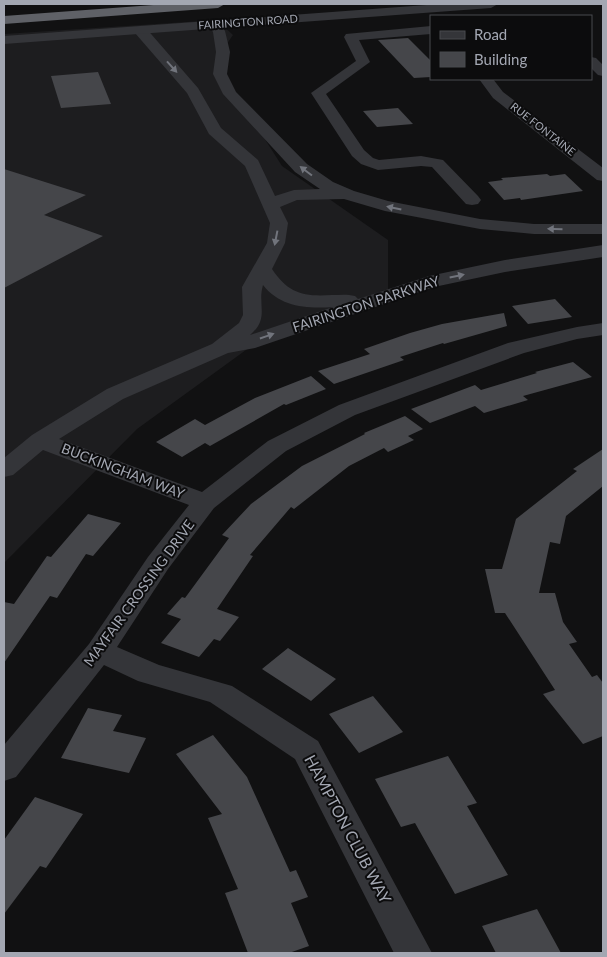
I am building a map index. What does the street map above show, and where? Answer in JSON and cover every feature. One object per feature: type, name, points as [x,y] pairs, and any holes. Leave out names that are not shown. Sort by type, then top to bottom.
[{"type":"highway","points":[[4,12],[113,4]]},
{"type":"highway","points":[[4,20],[218,4]]},
{"type":"street","name":"FAIRINGTON ROAD","points":[[4,40],[491,4]]},
{"type":"street","points":[[214,25],[219,31],[223,52],[220,74],[230,94],[301,168],[327,186],[348,195],[385,206],[480,224],[534,229],[603,229]]},
{"type":"street","points":[[4,470],[40,440],[115,394],[220,349],[248,326],[253,315],[252,287],[276,243],[279,224],[252,164],[216,131],[193,91],[140,30]]},
{"type":"street","points":[[430,30],[351,37],[363,62],[318,93],[358,153],[367,161],[378,164],[421,161],[437,163],[472,200]]},
{"type":"street","points":[[592,62],[603,72]]},
{"type":"street","name":"RUE FONTAINE","points":[[487,80],[498,95],[603,176]]},
{"type":"street","points":[[201,107],[239,104]]},
{"type":"street","points":[[271,204],[294,195],[302,194],[348,195]]},
{"type":"street","points":[[480,224],[512,246],[517,254],[505,266]]},
{"type":"street","name":"FAIRINGTON PARKWAY","points":[[220,349],[247,343],[376,298],[429,282],[505,266],[603,252]]},
{"type":"street","points":[[262,270],[283,293],[299,299],[323,302],[376,298]]},
{"type":"street","name":"MAYFAIR CROSSING DRIVE","points":[[4,768],[99,651],[158,563],[206,502],[277,446],[346,410],[516,348],[577,333],[603,329]]},
{"type":"street","name":"BUCKINGHAM WAY","points":[[40,440],[206,502]]},
{"type":"street","name":"HAMPTON CLUB WAY","points":[[99,651],[149,673],[221,694],[307,750],[413,953]]},
{"type":"shaded area","points":[[217,20],[233,35],[215,61],[282,166],[388,240],[388,298],[275,329],[137,429],[4,563],[4,34]]},
{"type":"building","points":[[408,38],[430,60],[430,77],[414,78],[378,40]]},
{"type":"building","points":[[98,72],[111,104],[61,108],[51,76]]},
{"type":"building","points":[[398,108],[413,124],[377,127],[363,111]]},
{"type":"building","points":[[4,169],[86,195],[44,215],[103,236],[4,288]]},
{"type":"building","points":[[547,174],[550,176],[565,174],[583,191],[521,200],[520,198],[504,200],[488,182],[503,180],[501,178]]},
{"type":"building","points":[[555,299],[572,317],[528,324],[512,306]]},
{"type":"building","points":[[504,313],[507,326],[400,357],[404,360],[334,384],[318,371],[370,354],[364,349],[410,333],[442,324]]},
{"type":"building","points":[[573,362],[592,377],[523,396],[528,400],[484,413],[475,406],[430,423],[411,409],[475,385],[481,390]]},
{"type":"building","points":[[311,376],[326,389],[286,405],[284,404],[210,446],[205,443],[182,457],[156,442],[195,419],[205,425],[255,398]]},
{"type":"building","points":[[405,416],[423,429],[408,436],[414,440],[388,452],[384,448],[349,466],[294,509],[291,507],[250,555],[253,556],[217,609],[239,617],[220,641],[214,639],[199,657],[161,643],[181,619],[167,614],[182,597],[185,598],[229,538],[222,535],[251,504],[302,466],[364,433]]},
{"type":"building","points":[[603,449],[603,486],[566,516],[560,544],[550,542],[539,593],[555,593],[563,622],[577,642],[569,644],[592,677],[597,675],[603,683],[603,736],[583,744],[543,694],[555,690],[505,613],[495,613],[485,569],[502,569],[516,519],[577,471],[573,469]]},
{"type":"building","points":[[88,514],[121,523],[93,556],[86,554],[57,598],[50,596],[4,663],[4,602],[14,604],[47,556],[51,557]]},
{"type":"building","points":[[288,648],[336,679],[311,701],[262,669]]},
{"type":"building","points":[[373,696],[403,732],[359,753],[329,714]]},
{"type":"building","points":[[88,708],[122,715],[113,731],[146,738],[129,773],[61,758]]},
{"type":"building","points":[[213,735],[247,777],[290,872],[296,870],[308,897],[291,903],[309,946],[289,953],[248,953],[225,893],[238,889],[208,818],[222,814],[176,754]]},
{"type":"building","points":[[448,756],[477,803],[467,806],[508,875],[455,894],[415,823],[401,827],[375,779]]},
{"type":"building","points":[[35,797],[83,814],[46,868],[40,866],[4,914],[4,840]]},
{"type":"building","points":[[537,909],[561,953],[496,953],[482,926]]}]
